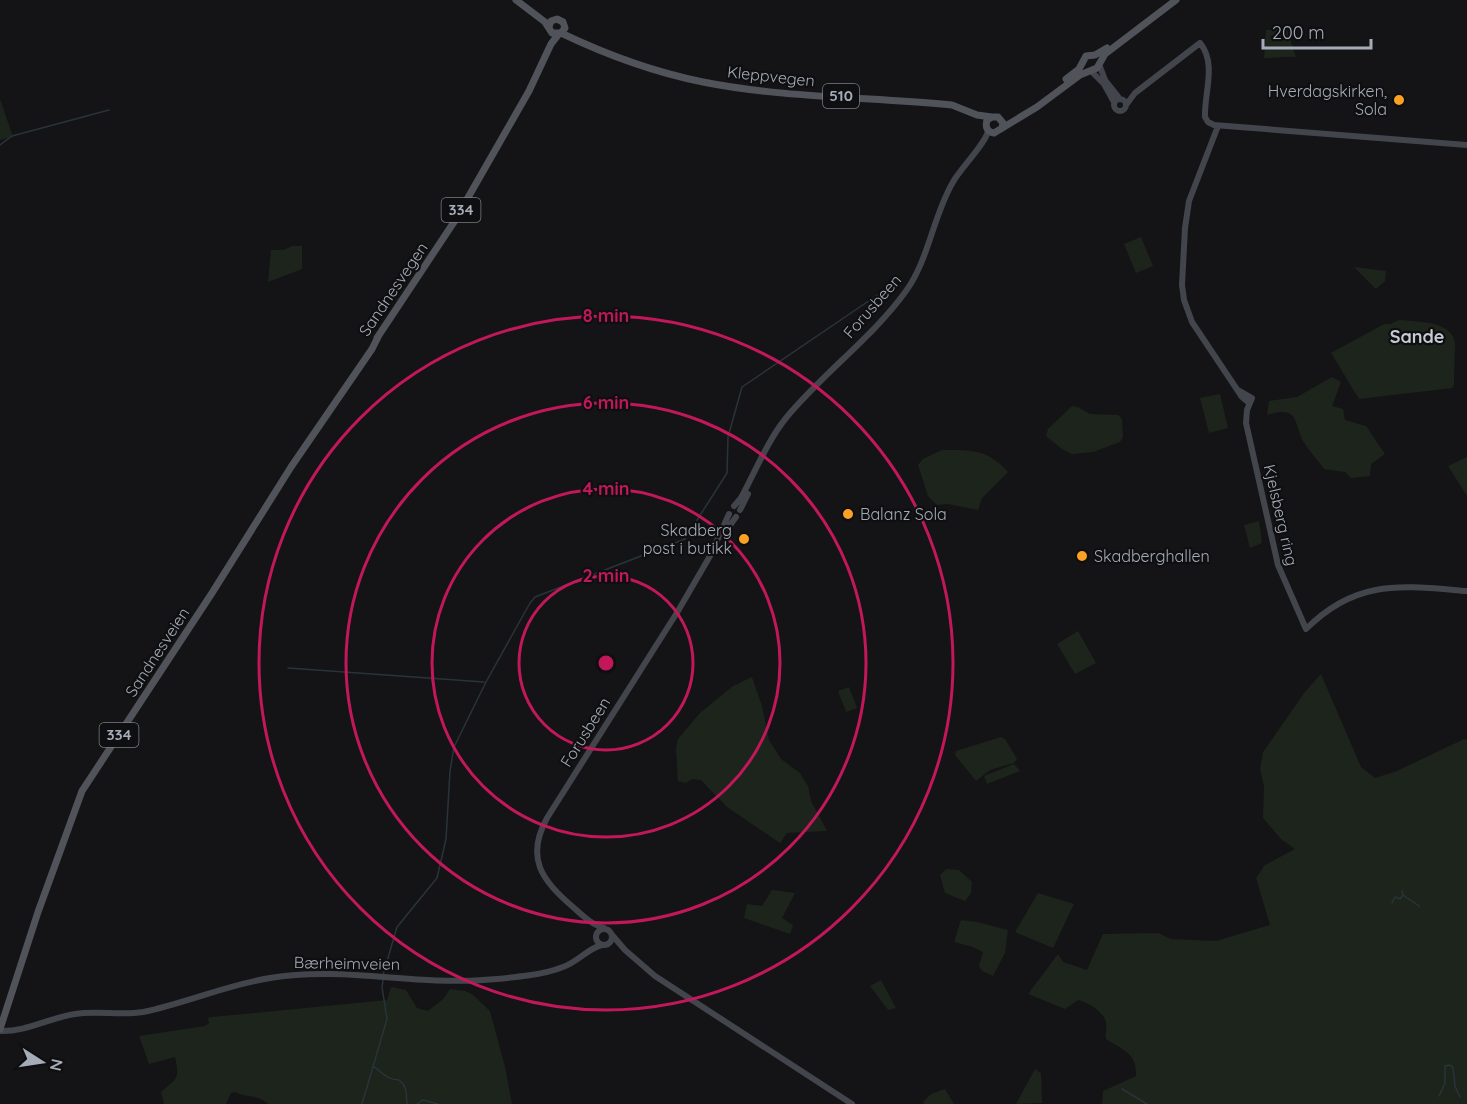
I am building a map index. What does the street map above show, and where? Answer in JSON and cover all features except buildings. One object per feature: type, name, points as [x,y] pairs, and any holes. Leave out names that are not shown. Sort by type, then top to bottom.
[{"type":"main road","name":"Kleppvegen","points":[[516,0],[545,18],[560,20],[567,29],[580,38],[634,63]]},
{"type":"main road","name":"510","points":[[1000,131],[1090,70],[1097,68],[1098,60],[1112,45],[1170,0]]},
{"type":"main road","name":"510","points":[[1098,60],[1176,0]]},
{"type":"main road","name":"Kleppvegen","points":[[525,6],[550,29],[560,34],[614,58],[685,78],[729,86],[952,105],[977,115],[995,117]]},
{"type":"main road","points":[[550,29],[554,19]]},
{"type":"main road","points":[[560,34],[565,28],[564,24]]},
{"type":"main road","name":"Sandnesvegen","points":[[535,80],[539,61],[549,39],[550,29]]},
{"type":"main road","name":"Sandnesvegen","points":[[322,416],[454,222],[535,80],[551,44],[560,34]]},
{"type":"main road","points":[[1120,101],[1135,93],[1200,44],[1208,62],[1205,117],[1208,122],[1218,126],[1467,145]]},
{"type":"main road","name":"510","points":[[995,117],[1011,117],[1023,111],[1075,73],[1086,56],[1098,60]]},
{"type":"main road","points":[[1098,60],[1106,80],[1120,101]]},
{"type":"main road","points":[[1083,63],[1085,68],[1090,70],[1120,101]]},
{"type":"main road","points":[[977,115],[987,128],[1000,131],[1003,123],[995,117],[987,120],[987,128]]},
{"type":"main road","name":"Kjelsberg ring","points":[[1218,126],[1189,201],[1182,285],[1186,307],[1194,325],[1238,390],[1250,400],[1246,423],[1278,565],[1306,629],[1332,607],[1377,589],[1410,586],[1467,591]]},
{"type":"main road","name":"Forusbeen","points":[[625,950],[605,945],[596,937],[593,927],[586,918],[550,887],[543,876],[537,856],[540,833],[547,818],[678,611],[733,515],[739,515],[737,508],[793,411],[905,292],[918,270],[944,202],[961,169],[987,138],[987,128]]},
{"type":"main road","name":"Forusbeen","points":[[944,202],[970,163],[1000,131]]},
{"type":"main road","name":"Sandnesveien","points":[[291,467],[372,349],[379,335]]},
{"type":"main road","name":"Sandnesveien","points":[[0,1030],[38,912],[80,795],[224,575],[322,416]]},
{"type":"main road","name":"Forusbeen","points":[[586,918],[610,931],[625,950],[664,982],[852,1104]]},
{"type":"main road","points":[[587,952],[598,931],[604,928]]},
{"type":"main road","points":[[605,945],[610,943],[613,936]]},
{"type":"main road","name":"Bærheimveien","points":[[0,1030],[22,1029],[74,1014],[96,1011],[140,1012],[232,985],[279,976],[323,974],[448,981],[481,980],[558,969],[573,963],[587,952],[605,945]]},
{"type":"shaded area","points":[[1266,30],[1287,30],[1296,57],[1264,58]]},
{"type":"shaded area","points":[[0,99],[13,137],[0,140]]},
{"type":"shaded area","points":[[1141,237],[1153,266],[1136,273],[1124,244]]},
{"type":"shaded area","points":[[293,246],[302,246],[302,269],[268,282],[271,250],[283,250]]},
{"type":"shaded area","points":[[1354,267],[1386,271],[1385,281],[1376,289]]},
{"type":"shaded area","points":[[1399,320],[1433,324],[1442,327],[1453,337],[1455,350],[1452,388],[1359,399],[1331,353],[1384,324]]},
{"type":"shaded area","points":[[1332,377],[1341,382],[1332,406],[1343,409],[1345,420],[1366,426],[1385,454],[1371,464],[1370,476],[1351,478],[1345,472],[1324,469],[1303,441],[1293,416],[1284,412],[1267,415],[1269,401],[1297,397]]},
{"type":"shaded area","points":[[1220,394],[1228,428],[1209,433],[1200,398]]},
{"type":"shaded area","points":[[1072,406],[1090,414],[1118,415],[1122,419],[1123,437],[1120,442],[1093,452],[1072,454],[1062,449],[1046,436],[1048,429]]},
{"type":"shaded area","points":[[942,450],[978,452],[1001,464],[1008,472],[982,498],[978,510],[948,504],[937,505],[928,496],[918,465],[923,459]]},
{"type":"shaded area","points":[[1467,457],[1467,496],[1448,466]]},
{"type":"shaded area","points":[[1259,521],[1262,543],[1250,548],[1244,525]]},
{"type":"shaded area","points":[[1078,631],[1096,663],[1075,674],[1057,644]]},
{"type":"shaded area","points":[[1321,674],[1361,767],[1375,778],[1397,771],[1464,739],[1467,740],[1467,1104],[1102,1104],[1103,1091],[1136,1076],[1136,1068],[1131,1057],[1123,1049],[1106,1039],[1105,1019],[1091,1005],[1078,1000],[1065,1009],[1028,994],[1058,954],[1063,962],[1087,970],[1103,934],[1158,933],[1171,939],[1216,941],[1270,925],[1256,878],[1265,865],[1295,849],[1281,839],[1263,818],[1264,786],[1260,769],[1263,752],[1305,692]]},
{"type":"shaded area","points":[[752,677],[762,706],[769,740],[781,759],[800,773],[808,786],[811,801],[827,831],[787,833],[780,843],[727,807],[701,780],[692,779],[686,783],[678,781],[676,748],[678,739],[700,713],[733,686]]},
{"type":"shaded area","points":[[849,687],[857,708],[846,712],[838,691]]},
{"type":"shaded area","points":[[1001,737],[1005,739],[1017,759],[1014,763],[990,770],[976,781],[955,755],[956,751]]},
{"type":"shaded area","points":[[1014,764],[1020,771],[987,784],[984,776]]},
{"type":"shaded area","points":[[946,869],[959,870],[972,882],[971,893],[965,901],[945,893],[940,875]]},
{"type":"shaded area","points":[[772,890],[795,893],[782,918],[793,925],[790,934],[744,918],[747,904],[762,906]]},
{"type":"shaded area","points":[[1038,893],[1074,904],[1053,948],[1015,932]]},
{"type":"shaded area","points":[[961,920],[1008,930],[1005,953],[993,976],[982,971],[979,966],[983,952],[954,942]]},
{"type":"shaded area","points":[[881,980],[896,1008],[888,1010],[870,986]]},
{"type":"shaded area","points":[[391,987],[406,990],[417,1008],[428,1011],[443,999],[450,989],[472,994],[490,1011],[512,1104],[268,1104],[260,1099],[235,1092],[231,1093],[226,1104],[164,1104],[161,1092],[174,1081],[177,1074],[175,1057],[149,1064],[139,1036],[205,1026],[209,1023],[208,1018],[212,1017],[387,1000]]},
{"type":"shaded area","points":[[1035,1069],[1041,1073],[1042,1103],[1016,1104]]},
{"type":"shaded area","points":[[945,1089],[954,1104],[924,1104],[923,1102],[931,1094]]},
{"type":"waterway","points":[[0,145],[12,136],[109,110]]},
{"type":"waterway","points":[[383,975],[397,927],[437,878],[446,839],[450,771],[454,747],[486,682],[530,603],[535,597],[685,539],[727,473],[728,437],[742,387],[876,296],[894,288]]},
{"type":"waterway","points":[[288,668],[484,682]]},
{"type":"waterway","points":[[1402,891],[1403,895],[1419,906]]},
{"type":"waterway","points":[[1392,903],[1395,897],[1400,899],[1403,895]]},
{"type":"waterway","points":[[362,1104],[387,1019],[383,980]]},
{"type":"waterway","points":[[1439,1096],[1445,1083],[1445,1066],[1449,1065],[1453,1067],[1455,1086],[1460,1097]]},
{"type":"waterway","points":[[373,1066],[404,1085],[407,1104]]},
{"type":"waterway","points":[[1122,1089],[1147,1104]]},
{"type":"waterway","points":[[417,1104],[423,1100],[438,1104]]},
{"type":"place","name":"Hverdagskirken, Sola","points":[[1399,100]]},
{"type":"place","name":"Balanz Sola","points":[[848,514]]},
{"type":"place","name":"Skadberg post i butikk","points":[[744,539]]},
{"type":"place","name":"Skadberghallen","points":[[1082,556]]},
{"type":"district","name":"Sande","points":[[1417,337]]}]
